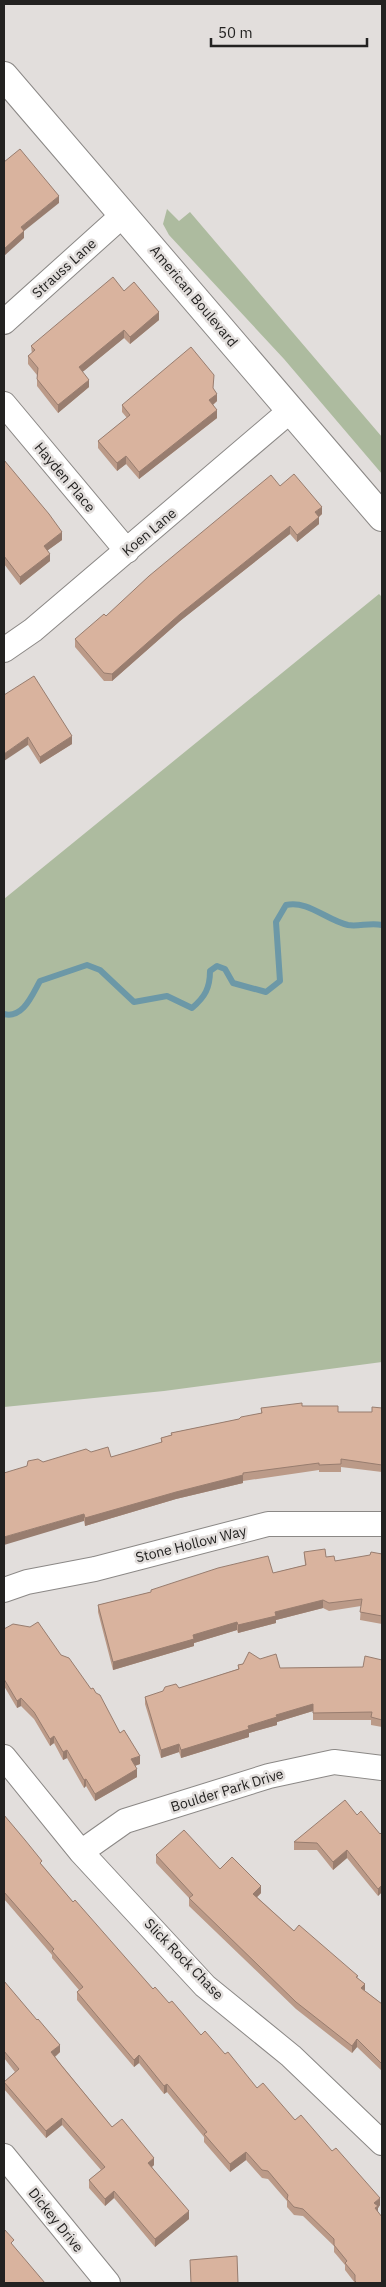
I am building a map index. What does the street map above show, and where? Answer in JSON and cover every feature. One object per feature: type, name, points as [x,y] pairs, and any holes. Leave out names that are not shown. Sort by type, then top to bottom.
[{"type":"street","name":"American Boulevard","points":[[4,76],[382,517]]},
{"type":"street","name":"Strauss Lane","points":[[4,322],[124,214]]},
{"type":"street","name":"Hayden Place","points":[[4,404],[126,551]]},
{"type":"street","name":"Koen Lane","points":[[4,650],[33,630],[291,410]]},
{"type":"street","name":"Stone Hollow Way","points":[[4,1590],[27,1582],[95,1569],[268,1524],[382,1524]]},
{"type":"street","name":"Slick Rock Chase","points":[[4,1757],[81,1852],[205,1986],[291,2056],[382,2143]]},
{"type":"street","name":"Boulder Park Drive","points":[[81,1852],[125,1821],[269,1776],[334,1762],[382,1768]]},
{"type":"street","name":"Dickey Drive","points":[[4,2156],[108,2283]]},
{"type":"green space","points":[[167,209],[179,221],[190,212],[382,437],[382,474],[284,359],[169,235],[163,224]]},
{"type":"green space","points":[[379,594],[382,597],[382,1362],[164,1391],[4,1407],[4,899]]},
{"type":"building","points":[[20,149],[59,196],[21,227],[24,231],[4,249],[4,162]]},
{"type":"building","points":[[113,277],[124,291],[134,282],[159,312],[130,337],[124,330],[79,367],[89,380],[58,405],[37,379],[38,368],[28,356],[35,350],[31,346]]},
{"type":"building","points":[[191,347],[214,375],[213,388],[217,394],[209,400],[217,410],[139,472],[126,456],[117,463],[98,441],[130,415],[122,405]]},
{"type":"building","points":[[4,460],[62,532],[44,546],[50,554],[20,577],[4,556]]},
{"type":"building","points":[[294,474],[322,507],[315,512],[319,517],[297,535],[290,526],[180,614],[112,674],[104,673],[75,639],[104,614],[106,616],[149,576],[271,475],[280,486]]},
{"type":"building","points":[[34,676],[72,736],[40,757],[28,737],[4,754],[4,695]]},
{"type":"building","points":[[302,1403],[302,1406],[338,1406],[338,1412],[372,1412],[372,1407],[382,1408],[382,1465],[341,1459],[341,1464],[319,1465],[319,1463],[243,1473],[243,1475],[85,1518],[84,1514],[4,1537],[4,1473],[27,1466],[28,1461],[38,1459],[43,1462],[86,1449],[91,1452],[108,1447],[111,1457],[162,1442],[161,1438],[172,1435],[171,1433],[262,1413],[261,1408]]},
{"type":"building","points":[[325,1549],[326,1557],[334,1556],[335,1561],[370,1555],[371,1552],[382,1554],[382,1616],[360,1612],[362,1599],[329,1603],[323,1600],[275,1612],[276,1616],[238,1625],[237,1622],[193,1635],[194,1639],[113,1662],[98,1605],[151,1592],[151,1590],[218,1568],[268,1556],[273,1573],[306,1565],[304,1552]]},
{"type":"building","points":[[38,1622],[61,1655],[69,1658],[91,1689],[93,1688],[100,1695],[120,1733],[124,1730],[140,1756],[131,1759],[137,1769],[95,1794],[86,1779],[84,1780],[67,1750],[63,1752],[54,1736],[50,1739],[34,1712],[21,1698],[17,1701],[4,1679],[4,1629],[13,1624],[30,1627]]},
{"type":"building","points":[[249,1652],[260,1659],[276,1654],[280,1668],[363,1667],[365,1656],[382,1660],[382,1720],[371,1717],[372,1712],[313,1713],[313,1704],[276,1715],[277,1717],[248,1726],[249,1729],[181,1750],[179,1744],[161,1750],[145,1697],[163,1691],[165,1687],[176,1684],[179,1688],[239,1669],[238,1665],[243,1664]]},
{"type":"building","points":[[345,1800],[357,1815],[361,1811],[380,1834],[382,1832],[382,1885],[378,1889],[347,1850],[333,1862],[317,1843],[294,1842]]},
{"type":"building","points":[[4,1815],[42,1861],[40,1863],[73,1902],[75,1900],[153,1989],[155,1987],[169,2003],[172,2001],[201,2035],[205,2031],[225,2054],[228,2052],[257,2088],[263,2083],[295,2120],[301,2115],[332,2151],[336,2148],[380,2198],[374,2203],[378,2206],[375,2208],[382,2217],[382,2283],[357,2283],[355,2275],[345,2263],[347,2261],[334,2245],[334,2239],[303,2209],[294,2207],[287,2199],[288,2195],[268,2171],[262,2170],[246,2152],[230,2164],[204,2134],[207,2132],[167,2084],[164,2086],[139,2055],[134,2060],[77,1992],[83,1987],[52,1951],[54,1949],[4,1892]]},
{"type":"building","points":[[184,1830],[220,1869],[232,1857],[261,1886],[253,1894],[294,1931],[299,1925],[358,1976],[356,1977],[365,1984],[361,1988],[382,2004],[382,2064],[357,2039],[352,2046],[296,2002],[189,1898],[193,1895],[156,1855]]},
{"type":"building","points":[[4,1981],[60,2045],[51,2052],[61,2065],[112,2127],[122,2119],[154,2158],[148,2163],[189,2211],[155,2239],[114,2191],[105,2199],[89,2180],[105,2167],[62,2118],[46,2131],[4,2082],[19,2069],[4,2051]]},
{"type":"building","points":[[4,2229],[14,2240],[11,2243],[45,2283],[4,2283]]},
{"type":"building","points":[[237,2256],[238,2283],[191,2283],[190,2260]]},
{"type":"waterway","points":[[4,1014],[11,1015],[22,1009],[40,981],[87,965],[100,970],[134,1002],[167,996],[192,1008],[200,1000],[208,987],[210,971],[217,966],[225,969],[233,983],[266,992],[280,981],[276,922],[286,905],[302,905],[348,925],[382,925]]}]
